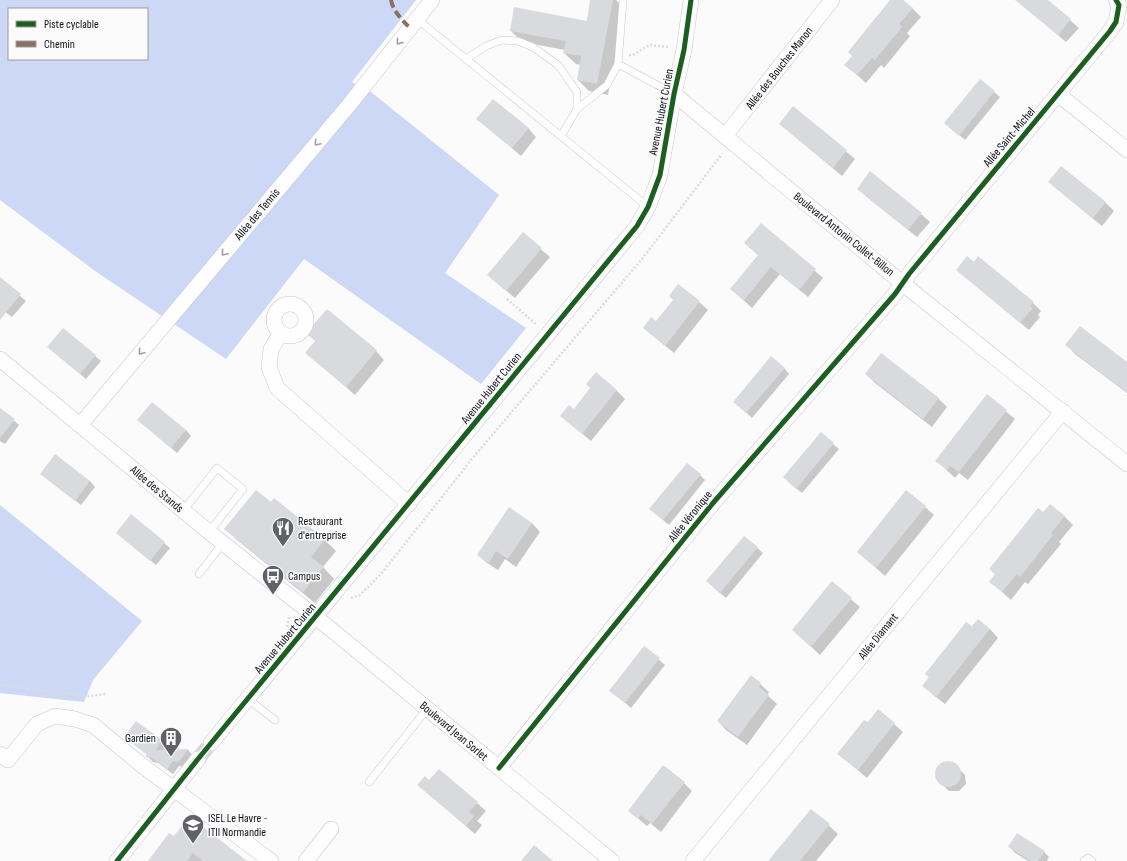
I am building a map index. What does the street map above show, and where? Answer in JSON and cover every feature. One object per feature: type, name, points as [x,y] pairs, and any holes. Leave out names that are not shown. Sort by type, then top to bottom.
[{"type":"street","name":"Allée des Tennis","points":[[80,425],[344,111],[432,0]]},
{"type":"street","name":"Avenue Hubert Curien","points":[[211,743],[637,226],[648,206],[660,175],[692,0]]},
{"type":"street","name":"Allée des Bouches Manon","points":[[728,139],[832,0]]},
{"type":"street","name":"Allée Saint-Michel","points":[[902,283],[1116,22],[1119,5],[1116,0]]},
{"type":"street","name":"Boulevard Antonin Collet-Billon","points":[[674,94],[902,283],[1127,464]]},
{"type":"street","points":[[1058,94],[1127,150]]},
{"type":"street","name":"Allée Véronique","points":[[498,768],[713,504],[895,294],[902,283]]},
{"type":"street","points":[[281,333],[271,349],[269,367],[277,388],[409,504]]},
{"type":"street","name":"Allée des Stands","points":[[0,359],[209,532],[315,617]]},
{"type":"street","name":"Allée Diamant","points":[[694,861],[1063,411]]},
{"type":"street","name":"Boulevard Jean Sorlet","points":[[315,617],[612,861]]},
{"type":"street","points":[[0,754],[8,760],[37,724],[55,716],[75,719],[93,725],[175,790],[271,861]]},
{"type":"street","points":[[117,861],[175,790],[198,759]]},
{"type":"street","points":[[306,861],[331,829]]},
{"type":"lane","points":[[561,136],[577,109],[607,85],[618,64],[623,0]]},
{"type":"lane","points":[[417,18],[648,206]]},
{"type":"lane","points":[[466,58],[486,46],[502,40],[518,41],[533,47],[558,65],[570,81],[577,92],[577,109]]},
{"type":"lane","points":[[618,64],[674,94]]},
{"type":"lane","points":[[183,510],[217,468],[243,489],[209,532]]},
{"type":"lane","points":[[200,574],[223,543]]},
{"type":"lane","points":[[248,699],[275,720]]},
{"type":"lane","points":[[369,782],[427,709]]},
{"type":"lane","points":[[1084,861],[1088,858],[1092,861]]},
{"type":"path","points":[[618,54],[633,55],[650,45],[684,50]]},
{"type":"path","points":[[335,594],[344,601],[360,595],[381,574],[476,454],[642,259],[728,139]]},
{"type":"path","points":[[507,299],[548,334]]},
{"type":"path","points":[[297,639],[286,630],[288,617],[298,603]]},
{"type":"path","points":[[0,685],[89,696],[106,694]]},
{"type":"shaded area","points":[[0,0],[416,0],[352,82],[371,92],[499,195],[445,273],[526,328],[481,384],[304,259],[226,359],[98,273],[0,200]]},
{"type":"shaded area","points":[[0,505],[142,621],[93,680],[84,702],[0,693]]},
{"type":"building","points":[[590,0],[613,0],[597,84],[577,80],[581,56],[563,53],[566,41],[510,31],[514,7],[587,21]]},
{"type":"building","points":[[890,0],[903,0],[913,8],[899,24],[902,27],[875,60],[872,58],[857,75],[844,65],[852,56],[848,52]]},
{"type":"building","points":[[1015,0],[1048,0],[1071,19],[1058,35]]},
{"type":"building","points":[[980,79],[995,91],[959,136],[944,123]]},
{"type":"building","points":[[493,99],[529,128],[512,148],[476,119]]},
{"type":"building","points":[[793,106],[847,150],[833,168],[779,124]]},
{"type":"building","points":[[1061,166],[1106,202],[1093,218],[1048,182]]},
{"type":"building","points":[[870,171],[922,213],[908,230],[857,189]]},
{"type":"building","points":[[761,223],[816,269],[799,290],[771,267],[744,300],[730,289],[758,255],[744,243]]},
{"type":"building","points":[[523,232],[542,248],[506,291],[487,275]]},
{"type":"building","points":[[967,256],[974,262],[978,256],[1034,302],[1030,306],[1033,308],[1020,323],[956,270]]},
{"type":"building","points":[[0,277],[21,294],[0,320]]},
{"type":"building","points":[[678,284],[700,301],[665,346],[643,328],[651,317],[656,321],[673,300],[669,296]]},
{"type":"building","points":[[327,309],[377,350],[346,387],[305,353],[315,341],[306,333]]},
{"type":"building","points":[[1080,326],[1127,362],[1127,393],[1065,345]]},
{"type":"building","points":[[63,328],[96,355],[80,374],[47,347]]},
{"type":"building","points":[[881,353],[939,398],[923,419],[865,374]]},
{"type":"building","points":[[771,356],[785,368],[746,413],[733,402]]},
{"type":"building","points":[[596,372],[617,390],[582,434],[560,416],[569,405],[574,409],[590,388],[586,384]]},
{"type":"building","points":[[987,394],[1007,410],[959,472],[950,466],[947,470],[935,461]]},
{"type":"building","points":[[152,402],[186,430],[171,448],[137,420]]},
{"type":"building","points":[[0,408],[15,419],[0,438]]},
{"type":"building","points":[[821,432],[834,443],[796,489],[783,477]]},
{"type":"building","points":[[55,454],[90,481],[75,501],[40,474]]},
{"type":"building","points":[[687,463],[701,474],[663,520],[649,509]]},
{"type":"building","name":"Restaurant d'entreprise","points":[[256,490],[271,502],[274,498],[325,539],[311,557],[324,567],[303,592],[224,529]]},
{"type":"building","points":[[906,490],[926,506],[876,568],[857,552]]},
{"type":"building","points":[[1050,504],[1065,516],[1051,533],[1053,535],[1020,577],[1017,574],[1002,592],[989,582],[995,574],[989,569],[1038,508],[1043,512]]},
{"type":"building","points":[[509,507],[532,523],[508,559],[496,551],[489,563],[477,555]]},
{"type":"building","points":[[131,514],[165,542],[150,561],[116,533]]},
{"type":"building","points":[[744,536],[758,547],[720,593],[706,581]]},
{"type":"building","points":[[832,581],[852,598],[811,647],[792,630]]},
{"type":"building","points":[[978,619],[990,629],[936,697],[922,686],[929,677],[925,674],[966,622],[972,626]]},
{"type":"building","points":[[644,646],[660,658],[625,703],[609,691]]},
{"type":"building","points":[[751,675],[761,683],[759,687],[769,695],[738,737],[717,721]]},
{"type":"building","points":[[878,709],[895,723],[858,770],[837,754],[864,720],[868,722]]},
{"type":"building","points":[[136,721],[162,740],[156,750],[188,749],[179,762],[173,761],[167,770],[152,758],[146,757],[146,754],[124,737]]},
{"type":"building","points":[[948,761],[957,765],[961,774],[957,783],[948,787],[939,783],[935,774],[939,765]]},
{"type":"building","points":[[663,765],[685,782],[652,824],[641,815],[638,819],[628,811]]},
{"type":"building","points":[[439,769],[478,802],[469,812],[474,816],[466,826],[417,785],[425,776],[429,780]]},
{"type":"building","points":[[811,809],[830,824],[800,861],[768,861]]},
{"type":"building","name":"ISEL Le Havre - ITII Normandie","points":[[189,816],[247,861],[203,861],[193,853],[187,861],[148,861],[169,833],[174,836]]},
{"type":"building","points":[[1017,833],[1045,851],[1038,861],[1030,861],[1008,847]]},
{"type":"building","points":[[534,845],[553,861],[521,861]]},
{"type":"tunnel","points":[[198,759],[211,743]]},
{"type":"marked path","points":[[391,0],[396,12],[410,28]]},
{"type":"cycle path","points":[[117,861],[198,759],[637,226],[648,207],[660,175],[674,94],[684,50],[691,0]]},
{"type":"cycle path","points":[[499,768],[713,503],[895,294],[909,274],[1110,31],[1116,22],[1119,5],[1116,0]]},
{"type":"place","name":"Restaurant d'entreprise","points":[[283,548]]},
{"type":"place","name":"Campus","points":[[273,596]]},
{"type":"place","name":"Gardien","points":[[171,758]]},
{"type":"place","name":"ISEL Le Havre - ITII Normandie","points":[[193,844]]}]
